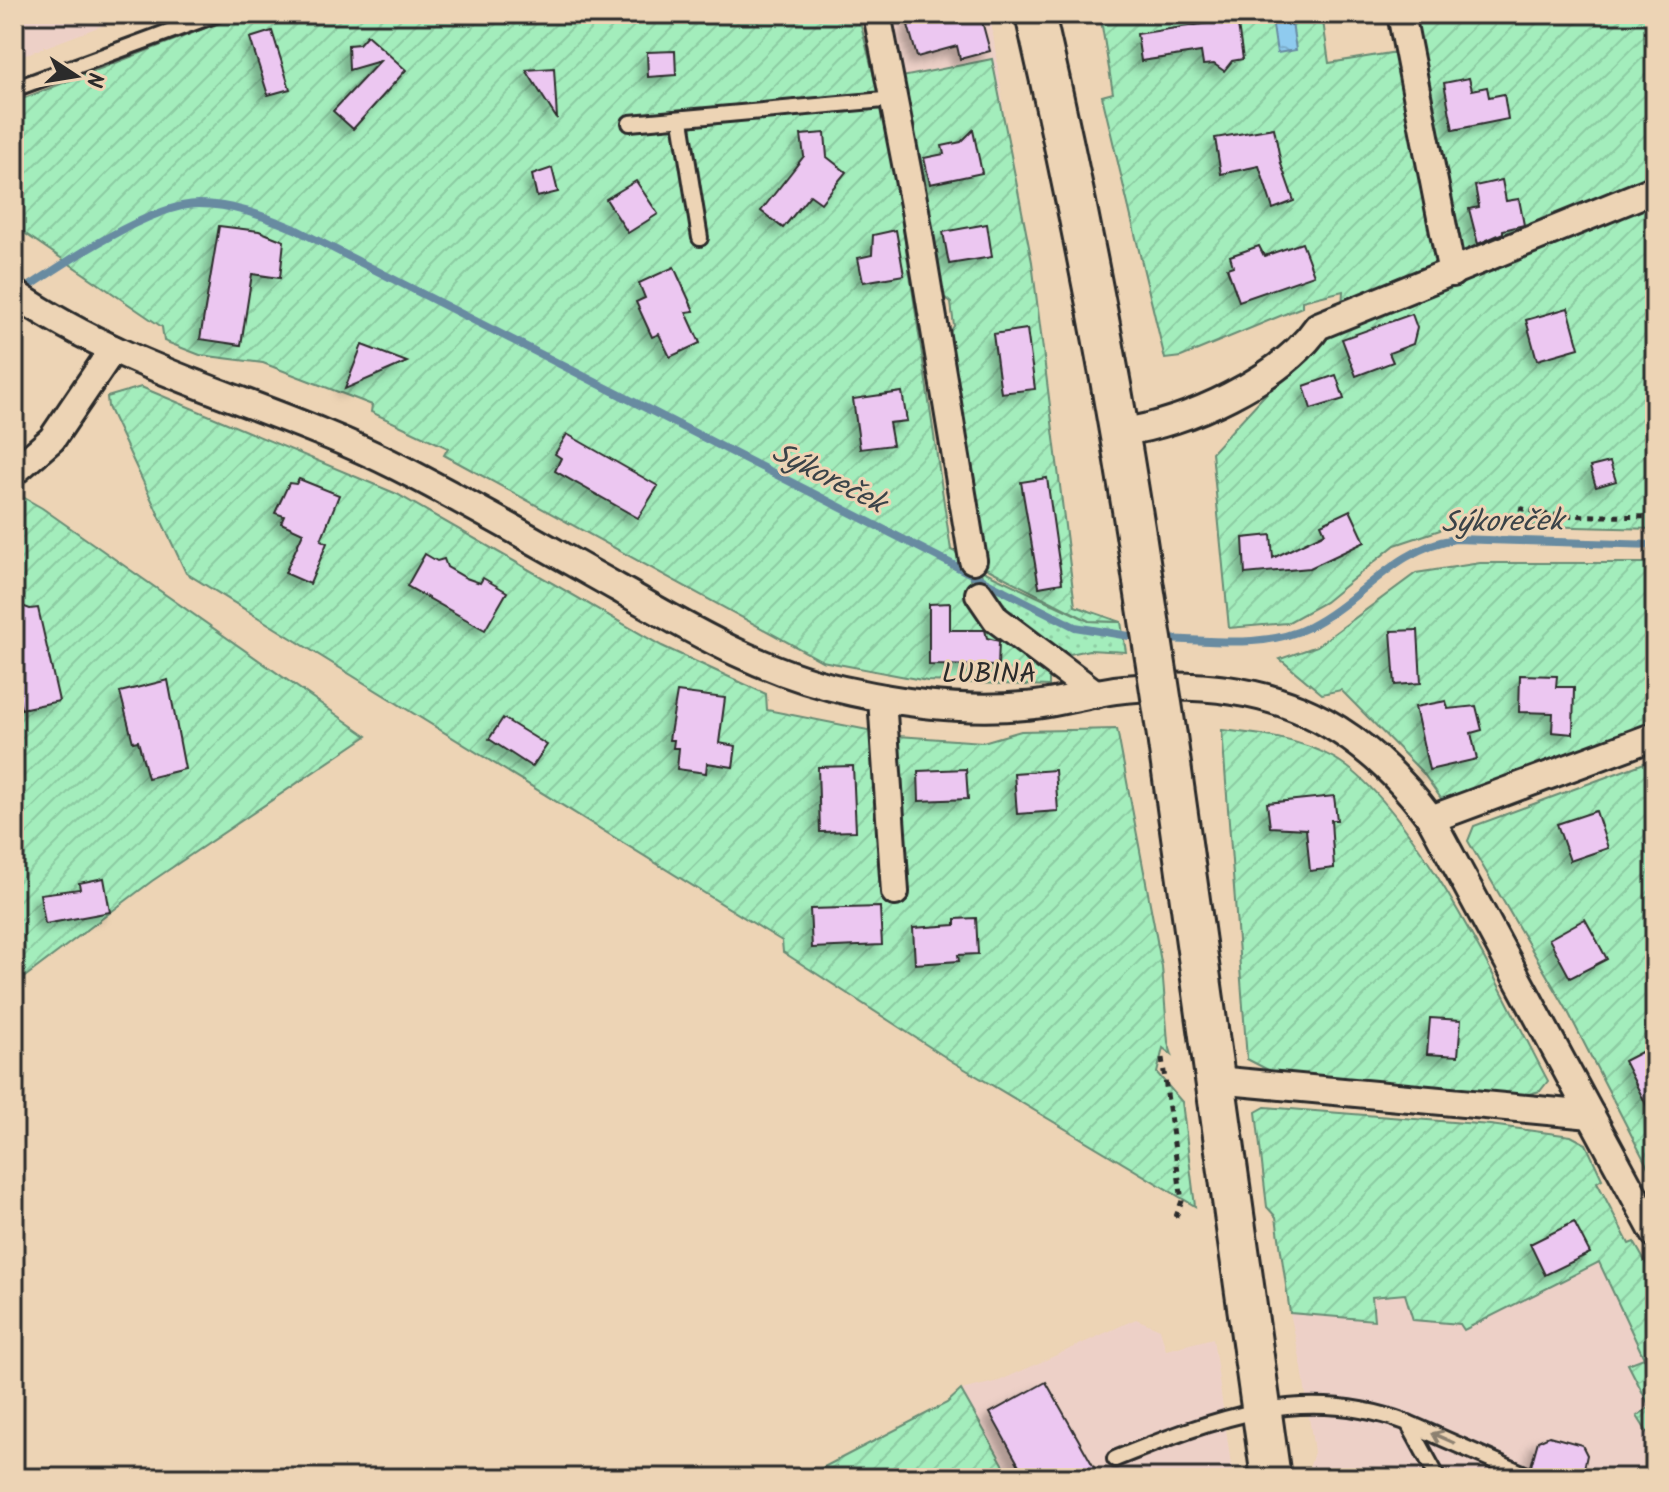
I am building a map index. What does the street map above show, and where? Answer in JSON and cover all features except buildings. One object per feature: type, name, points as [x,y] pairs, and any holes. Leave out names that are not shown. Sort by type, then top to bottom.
[{"type":"main road","points":[[1035,14],[1122,432],[1271,1478]]},
{"type":"street","points":[[877,14],[895,99],[973,560]]},
{"type":"street","points":[[1401,14],[1452,273]]},
{"type":"street","points":[[1122,432],[1154,428],[1272,373],[1308,341],[1318,326],[1655,189]]},
{"type":"street","name":"LUBINA","points":[[14,293],[42,312],[113,349],[203,389],[332,438],[398,467],[711,642],[817,683],[882,698],[985,708],[1049,704],[1125,689],[1203,688],[1245,693],[1291,705],[1333,725],[1377,756],[1431,819],[1655,1234]]},
{"type":"street","points":[[14,472],[52,439],[113,349]]},
{"type":"street","points":[[979,594],[996,619],[1096,694]]},
{"type":"street","points":[[882,698],[895,892]]},
{"type":"street","points":[[1431,819],[1655,736]]},
{"type":"street","points":[[1216,1080],[1591,1115]]},
{"type":"lane","points":[[14,89],[217,14]]},
{"type":"lane","points":[[630,123],[895,99]]},
{"type":"lane","points":[[681,120],[700,238]]},
{"type":"lane","points":[[1115,1459],[1216,1418],[1299,1404],[1372,1410],[1529,1476]]},
{"type":"lane","points":[[1408,1423],[1438,1478]]},
{"type":"path","points":[[1519,508],[1548,515],[1655,517]]},
{"type":"path","points":[[1162,1058],[1182,1201],[1175,1219]]},
{"type":"shaded area","points":[[14,14],[133,14],[14,59]]},
{"type":"shaded area","points":[[883,14],[990,14],[1005,117],[992,59],[902,77]]},
{"type":"shaded area","points":[[1599,1261],[1645,1359],[1629,1364],[1650,1407],[1637,1416],[1655,1445],[1655,1478],[1306,1478],[1314,1452],[1302,1368],[1290,1313],[1373,1320],[1372,1297],[1405,1294],[1413,1320],[1461,1324],[1465,1330]]},
{"type":"shaded area","points":[[1136,1319],[1160,1329],[1166,1350],[1213,1338],[1233,1478],[1011,1478],[961,1390],[999,1381]]},
{"type":"green space","points":[[242,14],[858,14],[883,112],[951,550],[967,558],[974,594],[1002,635],[1049,677],[1049,686],[927,681],[822,661],[444,455],[448,448],[371,412],[372,405],[263,363],[200,355],[164,341],[162,327],[14,226],[14,102]]},
{"type":"green space","points":[[1100,14],[1322,14],[1329,63],[1403,51],[1442,259],[1431,271],[1342,308],[1343,291],[1302,301],[1302,307],[1181,357],[1165,359],[1102,96],[1113,93]]},
{"type":"green space","points":[[1410,14],[1655,14],[1655,174],[1609,201],[1460,262]]},
{"type":"green space","points":[[992,59],[1032,262],[1075,606],[1121,622],[1089,621],[986,568],[948,335],[954,326],[951,303],[942,295],[902,77]]},
{"type":"green space","points":[[1655,195],[1655,529],[1458,524],[1395,545],[1325,602],[1287,623],[1229,628],[1212,452],[1285,373],[1317,349],[1333,327]]},
{"type":"green space","points":[[141,387],[397,494],[662,646],[766,694],[767,710],[898,736],[983,742],[1021,731],[1117,729],[1162,967],[1168,1042],[1172,1055],[1163,1048],[1157,1073],[1182,1102],[1195,1206],[953,1062],[783,952],[782,941],[186,573],[108,407],[107,397]]},
{"type":"green space","points":[[14,492],[42,508],[367,736],[152,881],[14,985]]},
{"type":"green space","points":[[1480,563],[1655,563],[1655,729],[1445,804],[1423,773],[1341,690],[1322,694],[1280,659],[1317,646],[1416,573]]},
{"type":"green space","points":[[981,570],[1089,621],[1121,622],[1126,652],[1089,650],[1070,654],[1008,619],[984,594]]},
{"type":"green space","points":[[1222,730],[1280,738],[1334,758],[1365,782],[1396,816],[1426,858],[1482,953],[1548,1081],[1540,1091],[1525,1095],[1270,1071],[1247,1059]]},
{"type":"green space","points":[[1655,759],[1655,1181],[1566,1008],[1468,841],[1474,826]]},
{"type":"green space","points":[[1265,1107],[1490,1125],[1571,1136],[1586,1144],[1602,1179],[1597,1182],[1629,1244],[1634,1242],[1655,1279],[1655,1445],[1637,1416],[1650,1407],[1628,1364],[1644,1358],[1599,1262],[1464,1330],[1460,1324],[1413,1320],[1405,1294],[1372,1297],[1374,1320],[1290,1313],[1276,1217],[1267,1207],[1256,1112]]},
{"type":"green space","points":[[961,1390],[1011,1478],[803,1478],[947,1403]]},
{"type":"water","points":[[1291,16],[1296,50],[1277,53],[1272,19]]},
{"type":"waterway","name":"Sýkoreček","points":[[21,292],[107,238],[157,214],[199,204],[248,212],[295,229],[1075,627],[1141,638]]},
{"type":"waterway","name":"Sýkoreček","points":[[1162,639],[1237,642],[1292,634],[1328,616],[1414,553],[1455,539],[1655,545]]}]
